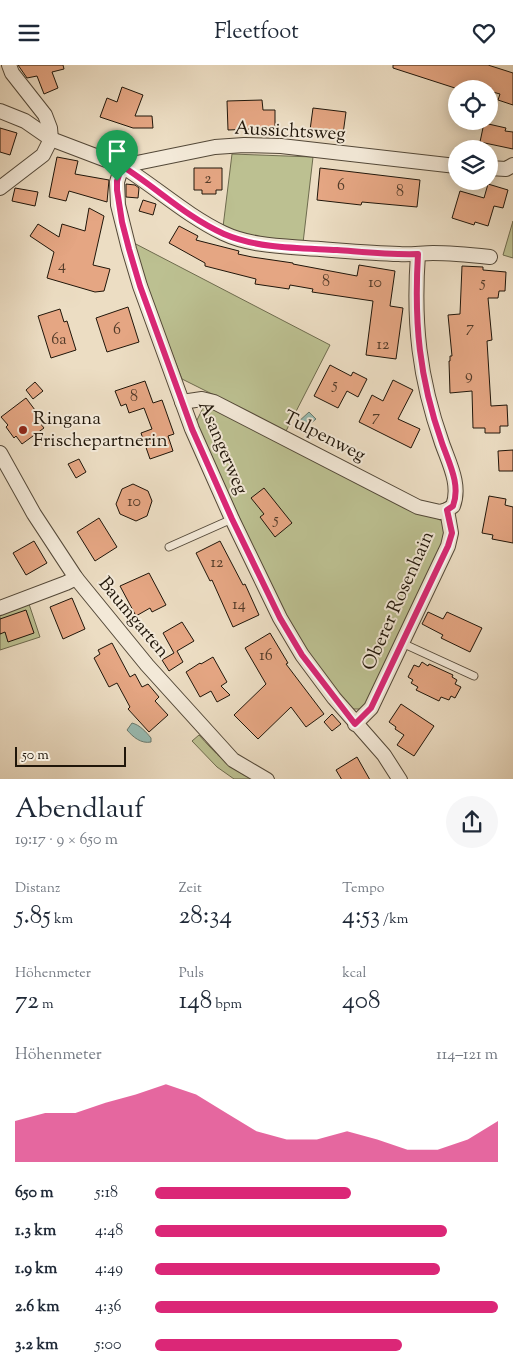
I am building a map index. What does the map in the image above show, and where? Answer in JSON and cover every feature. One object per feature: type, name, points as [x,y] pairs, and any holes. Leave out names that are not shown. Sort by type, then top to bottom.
[{"type":"street","points":[[0,188],[42,155],[51,139],[50,128],[44,115],[12,73],[9,65]]},
{"type":"street","points":[[0,111],[25,121],[51,139],[122,166],[139,176],[177,206],[199,220],[241,240],[328,250],[402,255],[461,254],[490,257]]},
{"type":"street","name":"Aussichtsweg","points":[[122,166],[215,147],[244,145],[281,146],[448,165]]},
{"type":"street","points":[[498,169],[506,169],[513,165]]},
{"type":"street","name":"Asangerweg","points":[[122,166],[117,181],[117,190],[122,222],[140,286],[192,429],[232,519],[293,640],[313,670],[355,724],[384,755],[400,779]]},
{"type":"street","name":"Oberer Rosenhain","points":[[355,724],[371,708],[448,546],[452,533],[447,510],[453,506],[456,487],[430,406],[419,352],[416,306],[418,254]]},
{"type":"street","name":"Tulpenweg","points":[[182,402],[202,399],[214,401],[418,507],[440,513],[447,510]]},
{"type":"street","name":"Baumgarten","points":[[0,453],[34,514],[76,578],[147,665],[233,760],[267,779]]},
{"type":"street","points":[[0,608],[76,578]]},
{"type":"lane","points":[[169,547],[232,519]]},
{"type":"lane","points":[[402,643],[474,676]]},
{"type":"green space","points":[[232,154],[313,157],[303,243],[249,238],[223,227]]},
{"type":"green space","points":[[513,221],[513,258],[503,255]]},
{"type":"green space","points":[[132,242],[330,345],[286,431],[182,379],[145,284]]},
{"type":"green space","points":[[213,407],[442,521],[446,537],[365,706],[360,709],[347,706],[323,675],[284,616],[196,422],[203,408]]},
{"type":"green space","points":[[29,604],[40,637],[0,650],[0,615]]},
{"type":"green space","points":[[199,735],[230,765],[252,779],[234,779],[217,767],[192,741]]},
{"type":"water","points":[[309,412],[316,419],[303,430],[297,423]]},
{"type":"water","points":[[132,723],[145,731],[151,738],[151,742],[141,741],[129,733],[127,730]]},
{"type":"building","points":[[18,65],[63,65],[64,69],[52,72],[58,88],[44,94],[37,76],[27,78]]},
{"type":"building","points":[[393,65],[488,65],[513,73],[513,105],[498,100],[500,94],[498,93],[498,80],[448,80],[448,86],[393,68]]},
{"type":"building","points":[[122,87],[143,95],[135,116],[152,116],[153,128],[133,128],[100,117],[107,98],[117,102]]},
{"type":"building","points":[[262,100],[263,110],[275,110],[275,128],[228,130],[227,101]]},
{"type":"building","points":[[313,108],[346,112],[343,134],[310,130]]},
{"type":"building","points":[[498,126],[506,128],[505,131],[513,132],[513,149],[498,146],[498,140],[480,140],[483,130],[498,130]]},
{"type":"building","points":[[0,128],[17,133],[10,155],[0,152]]},
{"type":"building","points":[[57,157],[78,161],[75,174],[109,180],[107,202],[69,191],[66,201],[49,197]]},
{"type":"building","points":[[194,168],[222,168],[222,190],[216,190],[216,194],[202,194],[202,190],[194,190]]},
{"type":"building","points":[[320,168],[420,180],[417,207],[362,202],[361,205],[317,200]]},
{"type":"building","points":[[126,184],[135,185],[139,188],[138,198],[126,197]]},
{"type":"building","points":[[498,187],[508,190],[503,208],[494,206],[488,226],[475,222],[474,225],[452,218],[460,191],[484,198],[486,190],[498,190]]},
{"type":"building","points":[[15,188],[38,192],[35,206],[12,201]]},
{"type":"building","points":[[143,200],[156,204],[153,215],[139,211]]},
{"type":"building","points":[[89,208],[104,216],[93,265],[110,269],[104,291],[95,292],[47,278],[54,252],[30,236],[38,224],[59,237],[62,224],[85,231]]},
{"type":"building","points":[[179,226],[198,236],[196,240],[239,251],[238,254],[252,257],[357,276],[359,265],[395,271],[390,306],[403,308],[396,359],[366,355],[373,301],[312,292],[313,289],[290,285],[289,289],[255,284],[256,279],[205,266],[205,263],[169,243]]},
{"type":"building","points":[[462,266],[483,267],[483,270],[506,272],[505,291],[499,291],[498,298],[488,298],[492,340],[487,341],[491,406],[507,405],[508,426],[500,426],[500,433],[485,433],[485,428],[473,428],[472,391],[450,393],[449,361],[450,356],[452,356],[448,315],[460,314]]},
{"type":"building","points":[[128,307],[139,342],[107,352],[96,318]]},
{"type":"building","points":[[60,309],[64,322],[67,321],[76,350],[51,358],[38,316]]},
{"type":"building","points":[[330,365],[351,376],[353,372],[367,379],[358,397],[347,391],[338,408],[314,396]]},
{"type":"building","points":[[393,380],[413,390],[398,419],[420,429],[411,448],[359,422],[372,395],[383,401]]},
{"type":"building","points":[[145,381],[153,403],[162,400],[174,434],[168,436],[173,451],[150,459],[141,433],[152,429],[144,408],[129,413],[126,404],[121,406],[115,391]]},
{"type":"building","points":[[35,382],[43,391],[33,399],[26,390]]},
{"type":"building","points":[[26,398],[41,418],[40,423],[44,428],[22,444],[16,436],[14,438],[6,427],[8,425],[1,417]]},
{"type":"building","points":[[513,450],[513,471],[499,471],[498,451]]},
{"type":"building","points":[[79,459],[86,472],[76,478],[68,464]]},
{"type":"building","points":[[133,484],[148,491],[152,501],[147,516],[136,521],[120,514],[116,504],[122,489]]},
{"type":"building","points":[[264,488],[292,523],[275,537],[260,517],[264,514],[251,498]]},
{"type":"building","points":[[489,496],[506,499],[505,505],[513,507],[513,543],[492,539],[493,535],[482,533]]},
{"type":"building","points":[[99,518],[117,547],[95,561],[77,532]]},
{"type":"building","points":[[34,541],[47,563],[26,575],[13,553]]},
{"type":"building","points":[[220,541],[243,585],[245,584],[259,615],[233,627],[212,580],[210,581],[196,553]]},
{"type":"building","points":[[149,573],[166,605],[152,612],[150,608],[136,616],[120,586]]},
{"type":"building","points":[[72,598],[85,629],[63,639],[50,607]]},
{"type":"building","points":[[26,610],[34,633],[8,642],[5,632],[0,634],[0,619]]},
{"type":"building","points":[[428,612],[443,619],[447,612],[482,628],[470,652],[441,638],[443,635],[422,624]]},
{"type":"building","points":[[182,622],[194,641],[177,651],[183,662],[169,671],[162,660],[174,653],[163,633]]},
{"type":"building","points":[[270,633],[288,663],[286,664],[324,714],[306,727],[291,707],[258,739],[234,715],[266,684],[245,648]]},
{"type":"building","points":[[112,643],[130,677],[135,674],[142,687],[148,684],[159,697],[155,701],[168,715],[149,732],[128,709],[130,707],[117,683],[109,687],[94,658],[100,654],[98,650]]},
{"type":"building","points":[[213,657],[227,682],[221,686],[230,695],[217,702],[211,691],[200,697],[186,672]]},
{"type":"building","points":[[422,662],[453,675],[452,677],[457,680],[455,684],[461,687],[455,698],[451,696],[449,700],[441,697],[439,701],[416,690],[418,687],[411,683],[413,680],[408,677],[414,665],[419,667]]},
{"type":"building","points":[[401,704],[434,726],[414,756],[397,745],[404,735],[389,722]]},
{"type":"building","points":[[332,714],[341,724],[332,731],[324,722]]},
{"type":"building","points":[[357,757],[369,779],[341,779],[336,770]]},
{"type":"place","name":"Ringana Frischepartnerin","points":[[23,430]]},
{"type":"route","points":[[122,166],[139,176],[157,192],[199,220],[241,240],[328,250],[402,255],[418,254],[416,306],[419,352],[430,406],[454,476],[456,487],[455,500],[453,506],[447,510],[452,533],[448,546],[371,708],[355,724],[302,655],[280,618],[232,519],[192,429],[140,286],[118,205],[117,181],[122,166]]}]
